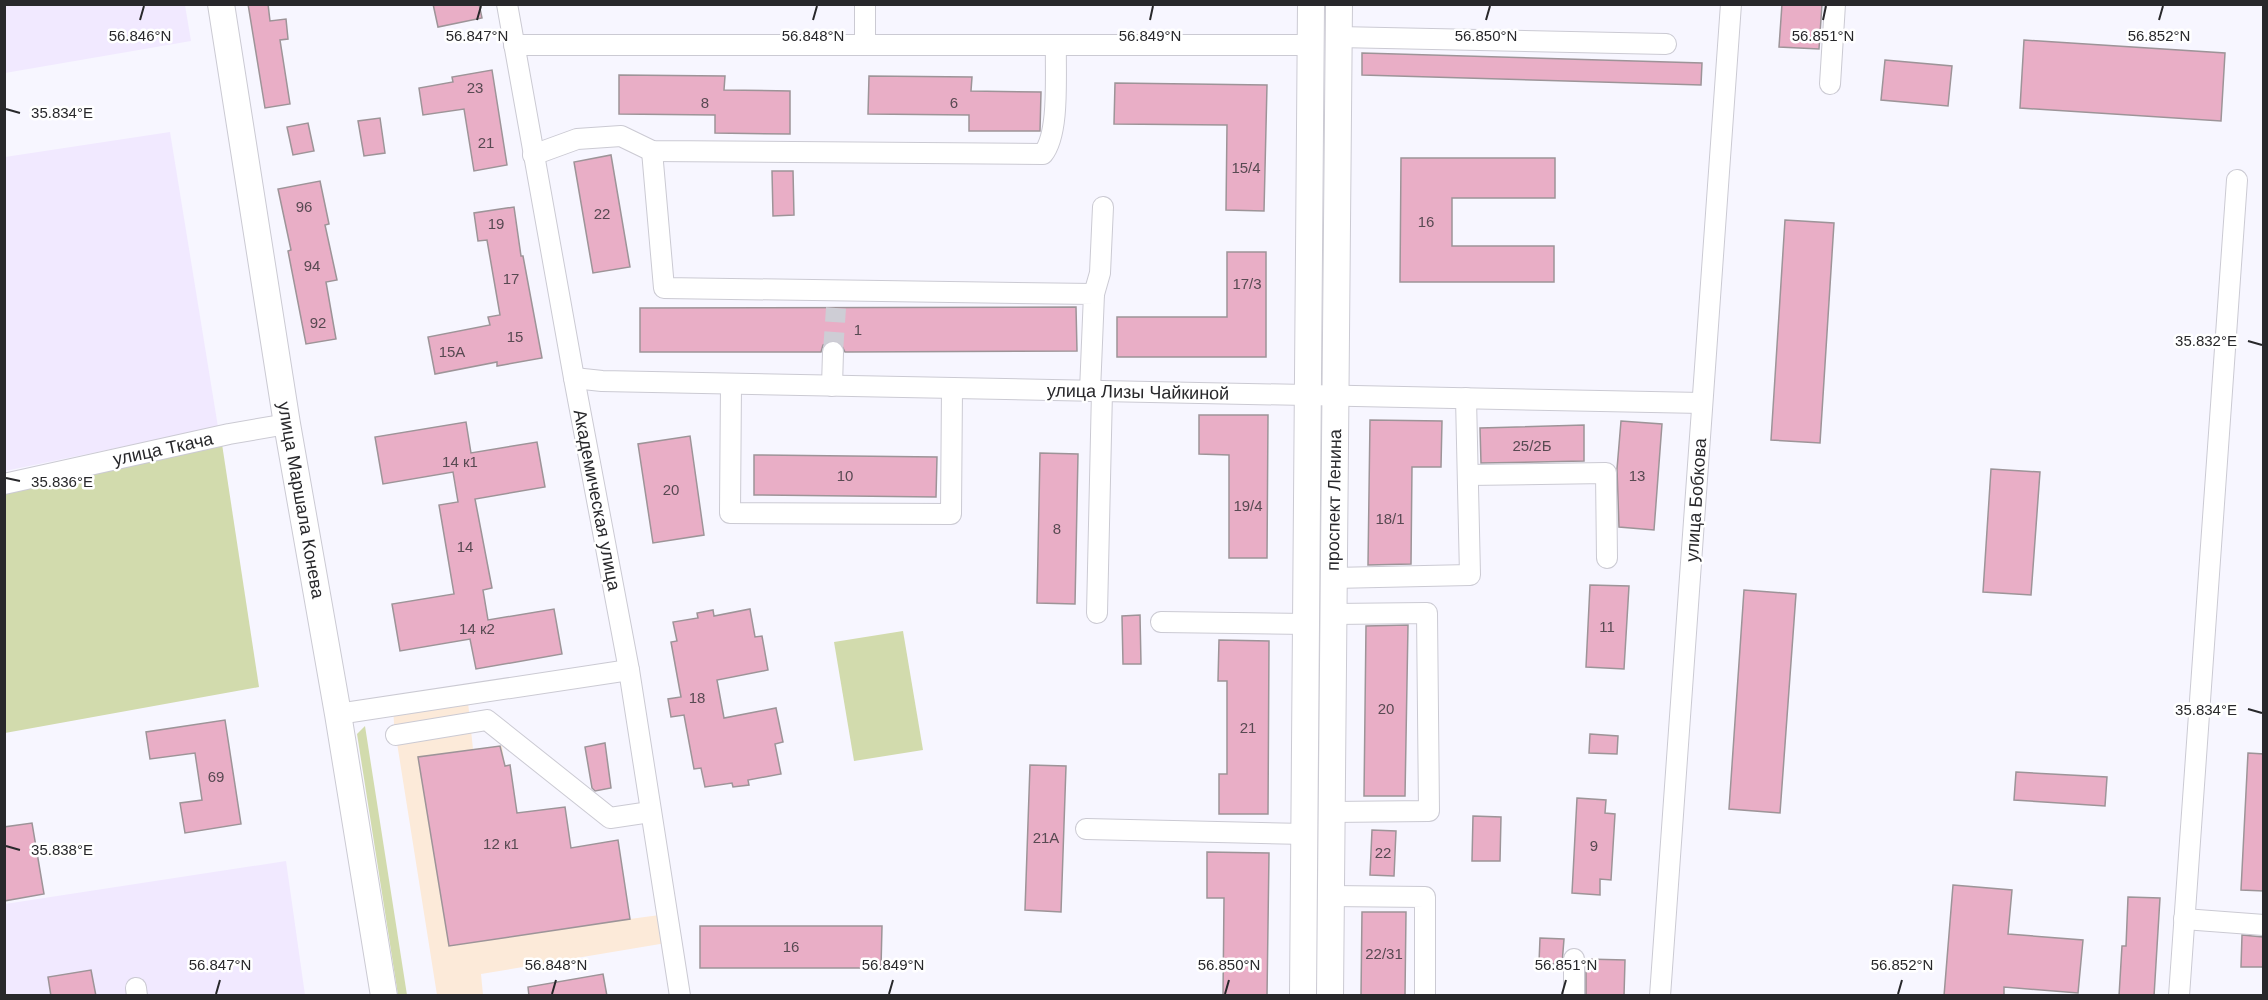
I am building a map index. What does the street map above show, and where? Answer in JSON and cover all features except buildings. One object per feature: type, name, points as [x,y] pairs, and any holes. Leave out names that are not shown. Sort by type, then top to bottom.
[{"type":"main road","name":"улица Маршала Конева","points":[[221,4],[287,424],[384,996]]},
{"type":"main road","name":"проспект Ленина","points":[[1311,4],[1322,395],[1333,578],[1330,996]]},
{"type":"main road","name":"проспект Ленина","points":[[1303,996],[1306,624],[1322,395],[1339,4]]},
{"type":"main road","points":[[1311,45],[1320,45],[1329,49],[1338,62]]},
{"type":"street","name":"Академическая улица","points":[[507,4],[573,378],[629,670],[680,996]]},
{"type":"street","points":[[865,4],[865,45]]},
{"type":"street","name":"улица Бобкова","points":[[1660,996],[1731,4]]},
{"type":"street","points":[[1830,84],[1835,4]]},
{"type":"street","points":[[1338,37],[1666,44]]},
{"type":"street","points":[[514,45],[1311,45]]},
{"type":"street","points":[[533,155],[577,139],[621,136],[652,151],[1043,154],[1050,146],[1054,126],[1056,45]]},
{"type":"street","points":[[652,151],[664,288],[837,299],[1094,294]]},
{"type":"street","points":[[2179,996],[2237,180]]},
{"type":"street","points":[[1097,613],[1094,294],[1100,273],[1103,207]]},
{"type":"street","points":[[832,386],[833,352]]},
{"type":"street","name":"улица Лизы Чайкиной","points":[[573,378],[731,384],[1702,403]]},
{"type":"street","points":[[731,384],[730,513],[951,514],[951,388]]},
{"type":"street","points":[[1333,578],[1470,575],[1466,398]]},
{"type":"street","name":"улица Ткача","points":[[4,484],[229,434],[287,424]]},
{"type":"street","points":[[1468,475],[1606,473],[1606,558]]},
{"type":"street","points":[[1331,812],[1429,811],[1427,613],[1333,614]]},
{"type":"street","points":[[1161,622],[1306,624]]},
{"type":"street","points":[[338,714],[629,670]]},
{"type":"street","points":[[396,735],[487,720],[610,818],[650,812]]},
{"type":"street","points":[[1086,829],[1305,834]]},
{"type":"street","points":[[1330,896],[1425,897],[1425,996]]},
{"type":"street","points":[[2184,919],[2264,925]]},
{"type":"street","points":[[1574,959],[1574,996]]},
{"type":"shaded area","points":[[5,4],[185,5],[191,41],[5,73]]},
{"type":"shaded area","points":[[170,132],[218,427],[5,471],[5,157]]},
{"type":"shaded area","points":[[467,693],[473,749],[502,746],[505,766],[448,775],[630,919],[667,914],[672,942],[481,974],[483,995],[437,995],[394,724],[393,705]]},
{"type":"shaded area","points":[[286,861],[305,995],[5,996],[5,904]]},
{"type":"green space","points":[[222,444],[259,687],[5,733],[5,492]]},
{"type":"green space","points":[[903,631],[923,750],[854,761],[834,642]]},
{"type":"green space","points":[[365,726],[407,995],[398,995],[357,734]]},
{"type":"tunnel","points":[[833,352],[836,308]]}]
